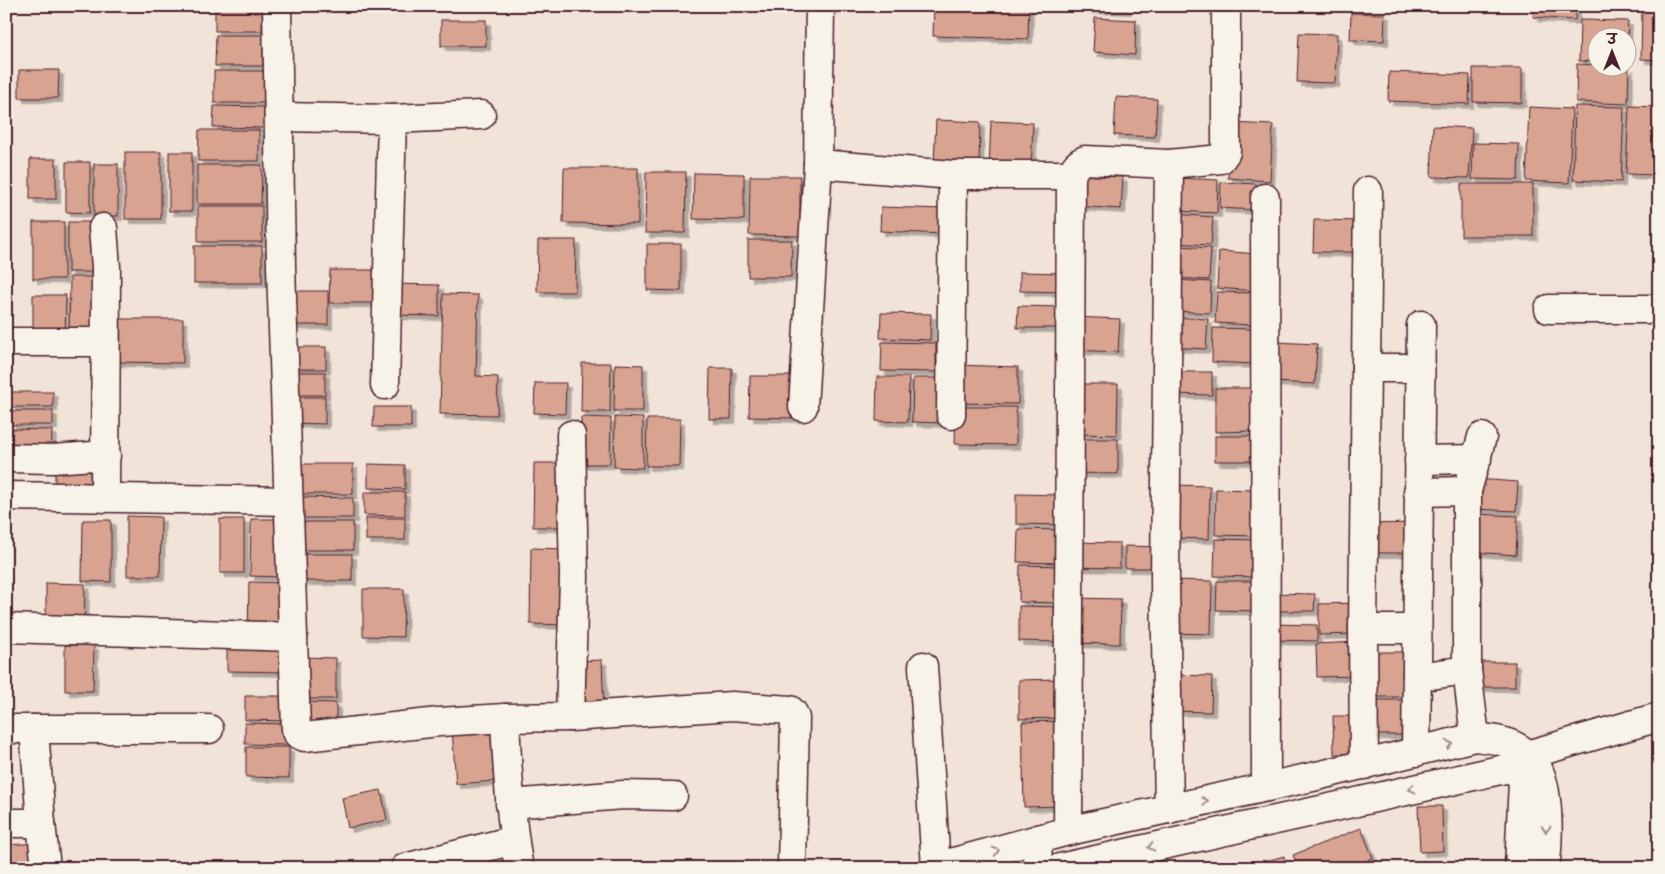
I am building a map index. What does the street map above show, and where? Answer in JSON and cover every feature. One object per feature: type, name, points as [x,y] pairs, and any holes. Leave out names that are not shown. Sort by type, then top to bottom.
[{"type":"street","points":[[277,6],[288,501],[296,729],[298,734],[301,737],[439,722],[570,717],[732,706],[790,710],[795,718],[792,868]]},
{"type":"street","points":[[803,407],[818,164],[820,6]]},
{"type":"street","points":[[1068,831],[1071,175],[1079,162],[1085,160],[1170,164],[1221,159],[1226,155],[1226,6]]},
{"type":"street","points":[[279,117],[392,119],[481,114]]},
{"type":"street","points":[[385,385],[392,119]]},
{"type":"street","points":[[818,164],[953,175],[1071,175]]},
{"type":"street","points":[[1169,809],[1165,581],[1170,164]]},
{"type":"street","points":[[951,414],[953,175]]},
{"type":"street","points":[[1364,765],[1363,630],[1368,191]]},
{"type":"street","points":[[1266,198],[1266,788]]},
{"type":"street","points":[[103,228],[106,267],[105,498]]},
{"type":"street","points":[[1549,309],[1659,309]]},
{"type":"street","points":[[1416,752],[1421,325]]},
{"type":"street","points":[[6,342],[105,342]]},
{"type":"street","points":[[1366,368],[1420,368]]},
{"type":"street","points":[[570,717],[574,577],[571,435]]},
{"type":"street","points":[[1419,460],[1479,448],[1467,491],[1467,670],[1475,737]]},
{"type":"street","points":[[6,458],[53,459],[106,455]]},
{"type":"street","points":[[1418,492],[1467,491]]},
{"type":"street","points":[[6,496],[288,501]]},
{"type":"street","points":[[6,628],[293,638]]},
{"type":"street","points":[[1363,630],[1416,630]]},
{"type":"street","points":[[923,666],[934,867],[1068,831],[1266,788],[1475,737],[1500,741],[1518,748],[1518,762],[1523,780],[1519,868]]},
{"type":"street","points":[[1417,677],[1467,670]]},
{"type":"street","points":[[1060,868],[1518,762],[1659,717]]},
{"type":"street","points":[[505,718],[510,804],[518,868]]},
{"type":"street","points":[[6,729],[209,729]]},
{"type":"street","points":[[34,729],[40,823],[46,868]]},
{"type":"street","points":[[1518,762],[1536,762],[1541,774],[1546,797],[1545,868]]},
{"type":"street","points":[[510,804],[623,795],[673,796]]},
{"type":"street","points":[[6,823],[40,823]]},
{"type":"street","points":[[1037,868],[1038,839]]},
{"type":"street","points":[[405,868],[514,840]]},
{"type":"building","points":[[215,6],[263,6],[262,31],[215,31]]},
{"type":"building","points":[[934,6],[1029,6],[1028,39],[933,36]]},
{"type":"building","points":[[1083,6],[1127,6],[1127,10],[1083,9]]},
{"type":"building","points":[[1534,6],[1576,6],[1575,20],[1533,17]]},
{"type":"building","points":[[1642,10],[1659,10],[1659,60],[1641,59]]},
{"type":"building","points":[[1351,13],[1385,14],[1384,41],[1350,40]]},
{"type":"building","points":[[1095,18],[1136,20],[1135,55],[1093,52]]},
{"type":"building","points":[[441,20],[486,20],[486,46],[441,46]]},
{"type":"building","points":[[1580,20],[1628,21],[1628,28],[1588,28],[1588,61],[1579,61]]},
{"type":"building","points":[[1299,33],[1337,34],[1335,83],[1297,82]]},
{"type":"building","points":[[216,35],[263,35],[263,66],[215,66]]},
{"type":"building","points":[[1577,64],[1588,65],[1588,78],[1629,78],[1628,104],[1576,102]]},
{"type":"building","points":[[1473,68],[1522,68],[1522,103],[1473,102]]},
{"type":"building","points":[[19,70],[59,70],[58,98],[19,98]]},
{"type":"building","points":[[214,71],[265,71],[265,103],[214,103]]},
{"type":"building","points":[[1389,72],[1470,75],[1469,104],[1388,101]]},
{"type":"building","points":[[1116,97],[1157,99],[1155,137],[1114,135]]},
{"type":"building","points":[[214,106],[266,107],[266,128],[213,127]]},
{"type":"building","points":[[1575,106],[1624,107],[1621,182],[1573,180]]},
{"type":"building","points":[[1629,106],[1659,107],[1659,175],[1626,174]]},
{"type":"building","points":[[1529,107],[1572,109],[1569,183],[1526,181]]},
{"type":"building","points":[[936,120],[980,122],[979,165],[934,163]]},
{"type":"building","points":[[991,121],[1033,123],[1031,170],[989,168]]},
{"type":"building","points":[[1231,123],[1273,125],[1270,181],[1228,178]]},
{"type":"building","points":[[1433,126],[1472,128],[1469,178],[1431,177]]},
{"type":"building","points":[[199,130],[259,130],[259,161],[198,161]]},
{"type":"building","points":[[1473,143],[1519,144],[1518,180],[1472,179]]},
{"type":"building","points":[[125,152],[161,152],[161,219],[125,219]]},
{"type":"building","points":[[169,152],[192,152],[192,211],[169,211]]},
{"type":"building","points":[[30,159],[56,159],[56,199],[30,199]]},
{"type":"building","points":[[66,162],[90,162],[90,213],[66,212]]},
{"type":"building","points":[[94,164],[118,164],[118,216],[94,216]]},
{"type":"building","points":[[197,165],[262,165],[261,204],[197,204]]},
{"type":"building","points":[[564,168],[638,168],[638,224],[563,223]]},
{"type":"building","points":[[646,172],[686,172],[685,233],[645,233]]},
{"type":"building","points":[[694,173],[744,174],[744,220],[693,219]]},
{"type":"building","points":[[1074,175],[1123,177],[1121,209],[1073,206]]},
{"type":"building","points":[[750,176],[800,176],[800,236],[749,235]]},
{"type":"building","points":[[1177,178],[1218,180],[1217,213],[1175,211]]},
{"type":"building","points":[[1221,182],[1256,184],[1255,210],[1220,208]]},
{"type":"building","points":[[1461,184],[1533,184],[1533,236],[1461,236]]},
{"type":"building","points":[[198,206],[262,206],[262,242],[198,242]]},
{"type":"building","points":[[881,207],[945,209],[944,234],[880,231]]},
{"type":"building","points":[[1174,214],[1213,217],[1211,245],[1172,243]]},
{"type":"building","points":[[1314,220],[1364,221],[1363,252],[1313,252]]},
{"type":"building","points":[[33,222],[64,222],[64,279],[33,279]]},
{"type":"building","points":[[68,222],[98,222],[98,272],[68,272]]},
{"type":"building","points":[[538,240],[576,240],[575,292],[537,292]]},
{"type":"building","points":[[748,240],[792,240],[791,277],[748,277]]},
{"type":"building","points":[[647,244],[681,244],[681,291],[647,290]]},
{"type":"building","points":[[194,246],[262,246],[262,283],[194,283]]},
{"type":"building","points":[[1179,246],[1211,248],[1209,280],[1177,278]]},
{"type":"building","points":[[1219,251],[1258,254],[1256,291],[1217,288]]},
{"type":"building","points":[[330,270],[380,270],[380,303],[329,303]]},
{"type":"building","points":[[1020,272],[1066,273],[1066,292],[1020,291]]},
{"type":"building","points":[[70,277],[102,277],[102,335],[69,335]]},
{"type":"building","points":[[1176,280],[1211,282],[1210,313],[1174,311]]},
{"type":"building","points":[[391,284],[439,285],[439,316],[390,315]]},
{"type":"building","points":[[289,291],[328,291],[328,325],[289,325]]},
{"type":"building","points":[[1217,292],[1253,293],[1251,325],[1215,323]]},
{"type":"building","points":[[443,294],[478,295],[476,376],[498,377],[497,415],[440,414]]},
{"type":"building","points":[[33,295],[66,295],[65,336],[33,336]]},
{"type":"building","points":[[1018,306],[1062,307],[1061,328],[1017,328]]},
{"type":"building","points":[[881,313],[931,314],[930,340],[880,338]]},
{"type":"building","points":[[1073,317],[1120,319],[1118,352],[1071,350]]},
{"type":"building","points":[[1172,317],[1208,319],[1206,349],[1171,347]]},
{"type":"building","points":[[113,319],[183,319],[183,363],[113,362]]},
{"type":"building","points":[[1213,328],[1255,329],[1254,364],[1212,362]]},
{"type":"building","points":[[882,342],[936,343],[936,372],[881,371]]},
{"type":"building","points":[[1275,342],[1317,344],[1315,384],[1273,382]]},
{"type":"building","points":[[290,347],[326,347],[326,369],[290,369]]},
{"type":"building","points":[[582,363],[611,363],[610,412],[581,412]]},
{"type":"building","points":[[615,364],[643,365],[643,411],[614,411]]},
{"type":"building","points":[[955,365],[1018,367],[1018,404],[954,403]]},
{"type":"building","points":[[710,368],[732,368],[731,419],[709,419]]},
{"type":"building","points":[[292,372],[325,372],[325,395],[292,395]]},
{"type":"building","points":[[1170,372],[1212,372],[1212,395],[1169,394]]},
{"type":"building","points":[[750,376],[796,376],[796,418],[749,417]]},
{"type":"building","points":[[877,377],[909,377],[908,422],[876,421]]},
{"type":"building","points":[[913,378],[943,378],[943,423],[912,422]]},
{"type":"building","points":[[535,383],[566,383],[565,414],[534,413]]},
{"type":"building","points":[[1077,384],[1118,384],[1117,435],[1076,434]]},
{"type":"building","points":[[1215,388],[1253,388],[1253,431],[1215,432]]},
{"type":"building","points":[[11,392],[53,392],[53,407],[11,407]]},
{"type":"building","points":[[294,397],[325,397],[325,424],[294,423]]},
{"type":"building","points":[[374,407],[411,407],[411,427],[373,427]]},
{"type":"building","points":[[956,407],[1016,407],[1016,445],[955,444]]},
{"type":"building","points":[[11,411],[53,411],[53,425],[11,425]]},
{"type":"building","points":[[581,417],[611,418],[610,464],[581,464]]},
{"type":"building","points":[[615,417],[643,418],[643,468],[614,467]]},
{"type":"building","points":[[647,419],[680,419],[679,466],[646,466]]},
{"type":"building","points":[[12,429],[52,430],[51,454],[11,453]]},
{"type":"building","points":[[1215,436],[1251,436],[1251,461],[1215,461]]},
{"type":"building","points":[[1076,439],[1118,439],[1118,474],[1075,473]]},
{"type":"building","points":[[55,462],[98,463],[97,493],[55,493]]},
{"type":"building","points":[[534,463],[564,463],[564,527],[533,527]]},
{"type":"building","points":[[299,464],[353,464],[353,494],[299,494]]},
{"type":"building","points":[[368,464],[405,465],[405,489],[368,488]]},
{"type":"building","points":[[1476,479],[1518,482],[1516,511],[1474,509]]},
{"type":"building","points":[[1174,485],[1210,486],[1209,539],[1172,538]]},
{"type":"building","points":[[1216,489],[1260,490],[1259,536],[1215,535]]},
{"type":"building","points":[[364,492],[405,492],[405,516],[364,515]]},
{"type":"building","points":[[1016,494],[1063,495],[1062,525],[1016,524]]},
{"type":"building","points":[[301,497],[353,498],[353,518],[301,518]]},
{"type":"building","points":[[1474,514],[1518,516],[1516,555],[1472,552]]},
{"type":"building","points":[[127,516],[161,517],[160,576],[127,576]]},
{"type":"building","points":[[366,518],[405,518],[405,540],[366,540]]},
{"type":"building","points":[[220,519],[244,519],[244,573],[220,573]]},
{"type":"building","points":[[251,519],[282,519],[281,577],[250,576]]},
{"type":"building","points":[[83,520],[111,520],[111,582],[82,581]]},
{"type":"building","points":[[301,522],[353,522],[353,550],[301,550]]},
{"type":"building","points":[[1415,523],[1415,553],[1366,553],[1366,524]]},
{"type":"building","points":[[1018,529],[1061,530],[1060,563],[1017,562]]},
{"type":"building","points":[[1215,539],[1260,540],[1259,577],[1214,576]]},
{"type":"building","points":[[1071,542],[1120,543],[1120,568],[1071,567]]},
{"type":"building","points":[[1125,546],[1165,547],[1165,568],[1125,568]]},
{"type":"building","points":[[531,548],[567,549],[566,625],[530,624]]},
{"type":"building","points":[[301,554],[352,554],[352,581],[301,581]]},
{"type":"building","points":[[1020,565],[1061,566],[1060,603],[1019,602]]},
{"type":"building","points":[[1172,580],[1212,581],[1211,634],[1171,633]]},
{"type":"building","points":[[1217,581],[1260,581],[1259,611],[1216,610]]},
{"type":"building","points":[[249,582],[288,583],[287,633],[248,633]]},
{"type":"building","points":[[46,583],[85,584],[84,629],[46,629]]},
{"type":"building","points":[[363,589],[404,589],[403,637],[363,636]]},
{"type":"building","points":[[1270,593],[1315,594],[1314,611],[1270,611]]},
{"type":"building","points":[[1071,598],[1121,599],[1120,644],[1071,643]]},
{"type":"building","points":[[1356,603],[1356,634],[1319,635],[1319,604]]},
{"type":"building","points":[[1019,606],[1059,607],[1059,642],[1019,641]]},
{"type":"building","points":[[1271,624],[1317,625],[1317,641],[1271,640]]},
{"type":"building","points":[[227,642],[283,643],[283,672],[227,671]]},
{"type":"building","points":[[1356,642],[1358,676],[1317,677],[1316,644]]},
{"type":"building","points":[[65,645],[94,645],[93,691],[65,691]]},
{"type":"building","points":[[1370,652],[1412,652],[1412,697],[1370,697]]},
{"type":"building","points":[[300,657],[336,658],[336,699],[299,699]]},
{"type":"building","points":[[602,660],[604,713],[578,714],[577,661]]},
{"type":"building","points":[[1474,662],[1515,662],[1515,687],[1474,687]]},
{"type":"building","points":[[1174,675],[1212,676],[1211,712],[1173,711]]},
{"type":"building","points":[[1060,679],[1061,718],[1019,719],[1019,680]]},
{"type":"building","points":[[245,696],[289,696],[289,721],[245,720]]},
{"type":"building","points":[[1372,700],[1406,700],[1406,735],[1372,735]]},
{"type":"building","points":[[300,702],[336,703],[336,732],[300,731]]},
{"type":"building","points":[[1333,716],[1355,716],[1356,754],[1334,754]]},
{"type":"building","points":[[1064,721],[1066,806],[1024,807],[1022,722]]},
{"type":"building","points":[[245,723],[287,724],[287,745],[245,744]]},
{"type":"building","points":[[492,726],[496,781],[456,784],[452,729]]},
{"type":"building","points":[[246,747],[289,747],[289,778],[246,777]]},
{"type":"building","points":[[381,790],[387,820],[348,828],[342,798]]},
{"type":"building","points":[[1418,806],[1442,806],[1443,851],[1420,852]]},
{"type":"building","points":[[1361,828],[1373,858],[1350,868],[1298,868],[1293,855]]},
{"type":"building","points":[[38,843],[40,868],[8,868],[7,845]]},
{"type":"building","points":[[1284,856],[1287,868],[1242,868]]}]
